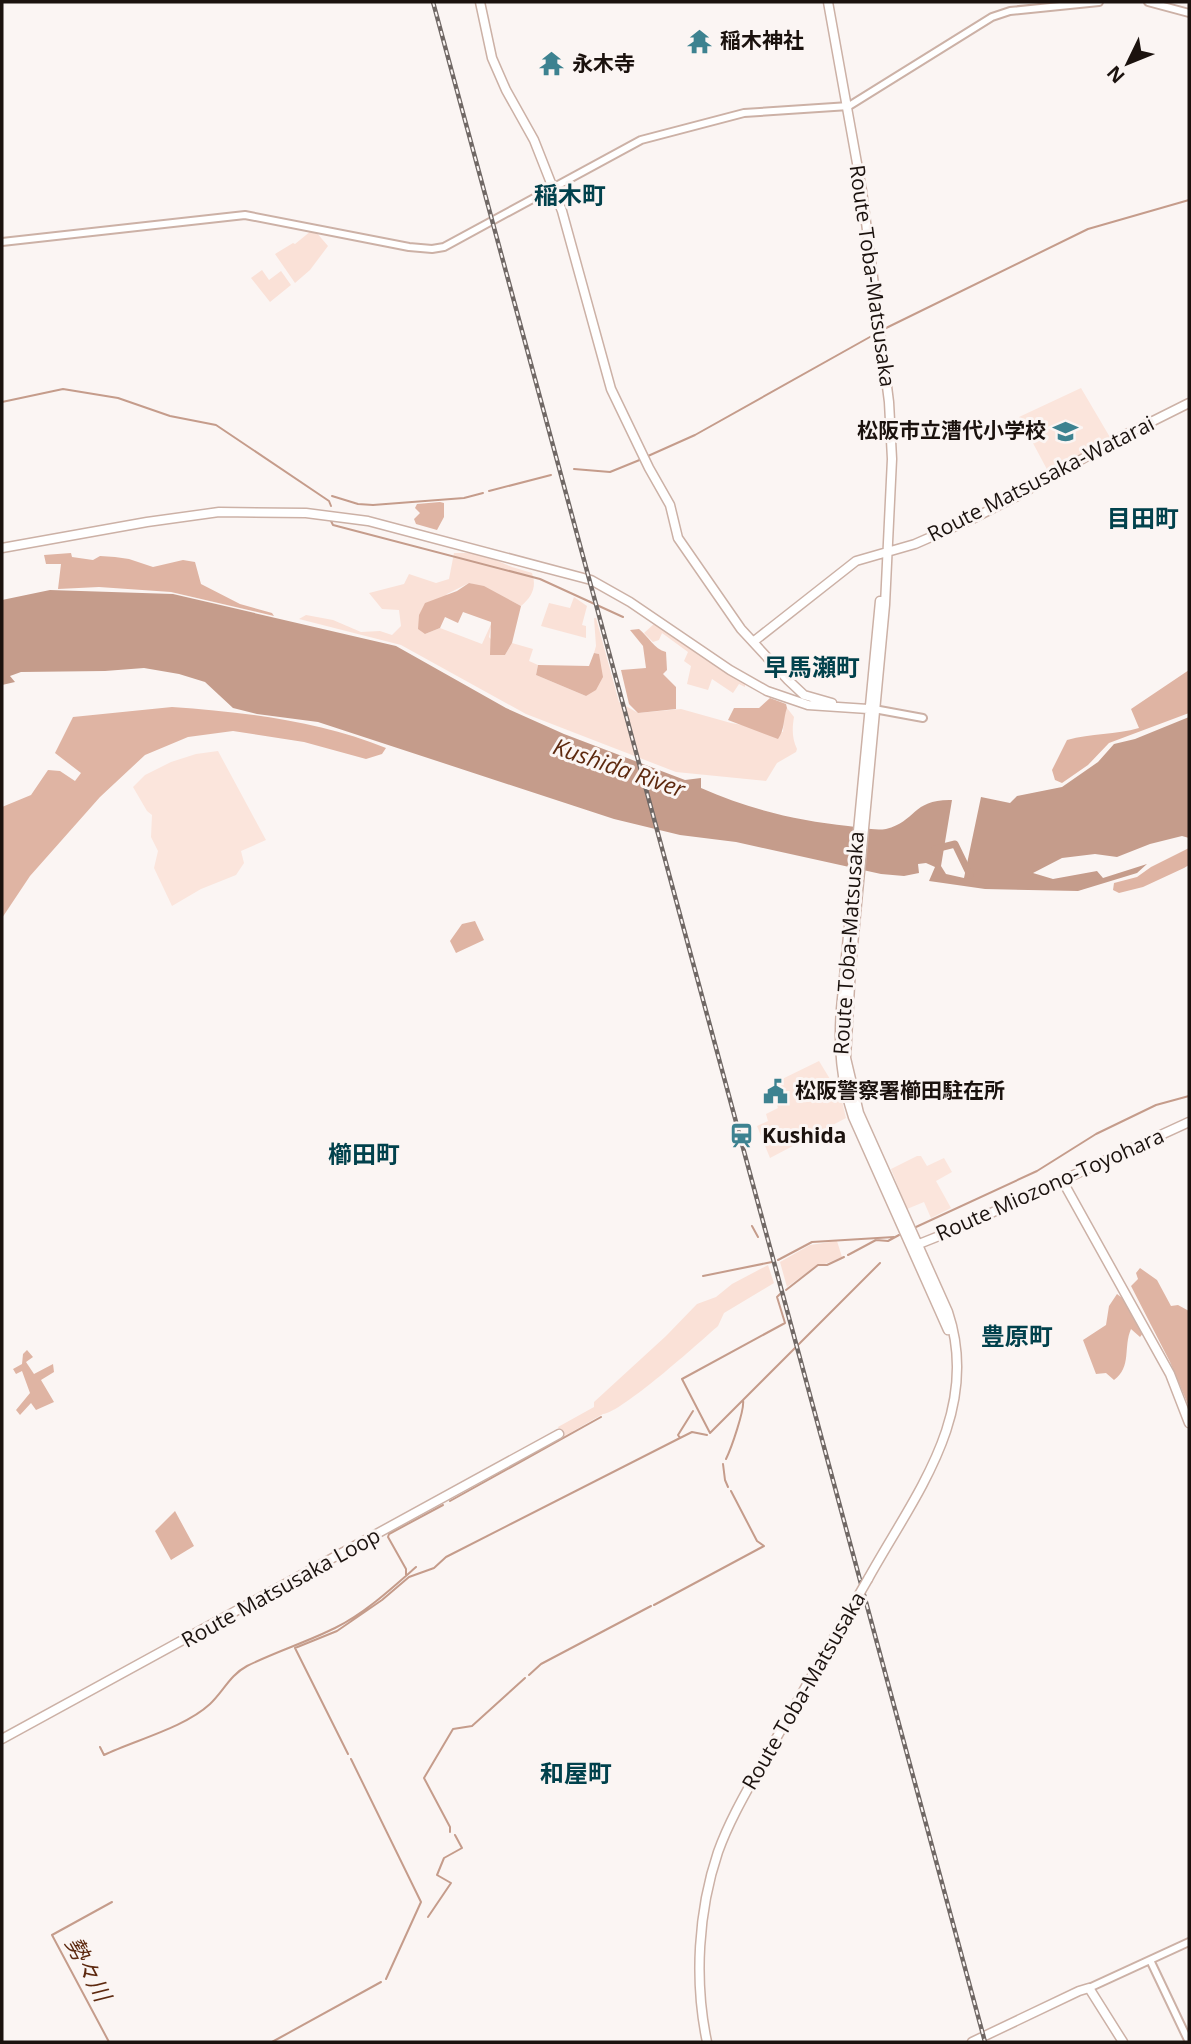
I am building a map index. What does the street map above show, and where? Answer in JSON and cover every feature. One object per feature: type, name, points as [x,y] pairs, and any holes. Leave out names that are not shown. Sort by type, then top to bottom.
[{"type":"main road","points":[[480,2],[492,58],[503,85],[528,129],[566,224],[609,380],[670,505],[678,538],[753,642],[802,693],[811,698],[871,712]]},
{"type":"main road","name":"Route Toba-Matsusaka","points":[[707,2042],[700,1994],[702,1930],[711,1878],[719,1852],[748,1787],[944,1443],[956,1391],[955,1353],[946,1322],[914,1246],[853,1117],[843,1082],[839,1038],[887,553],[891,439],[880,331],[849,106],[828,2]]},
{"type":"main road","name":"Route Matsusaka-Watarai","points":[[753,642],[851,564],[924,540],[994,508],[1121,437],[1189,403]]},
{"type":"main road","points":[[2,548],[219,512],[306,513],[368,521],[592,580],[767,691],[808,705],[845,707]]},
{"type":"main road","name":"Route Miozono-Toyohara","points":[[914,1246],[1189,1122]]},
{"type":"main road","points":[[1062,1180],[1170,1374],[1189,1423]]},
{"type":"main road","name":"Route Matsusaka Loop","points":[[2,1739],[559,1434]]},
{"type":"main road","points":[[972,2042],[1090,1988],[1123,2042]]},
{"type":"street","points":[[2,242],[245,215],[409,247],[432,249],[457,241],[617,152],[654,136],[756,111],[849,106],[992,17],[1010,11],[1099,2]]},
{"type":"street","points":[[1148,2],[1189,13]]},
{"type":"street","points":[[871,712],[923,718]]},
{"type":"street","points":[[1090,1988],[1189,1942]]},
{"type":"street","points":[[1150,1960],[1189,2042]]},
{"type":"shaded area","points":[[311,231],[316,232],[328,246],[310,270],[295,283],[275,254],[295,244]]},
{"type":"shaded area","points":[[262,270],[269,280],[281,271],[291,285],[270,302],[251,278]]},
{"type":"shaded area","name":"松阪市立漕代小学校","points":[[1081,388],[1111,439],[1050,475],[1019,417]]},
{"type":"shaded area","points":[[444,503],[444,517],[437,530],[416,524],[414,519],[420,513],[415,508],[417,504]]},
{"type":"shaded area","points":[[71,553],[72,557],[93,560],[100,556],[129,559],[153,567],[183,560],[195,562],[201,584],[240,604],[272,613],[274,616],[171,592],[99,587],[58,589],[61,564],[46,564],[44,555]]},
{"type":"shaded area","points":[[454,553],[480,553],[532,573],[532,591],[521,606],[484,587],[469,583],[447,594],[425,634],[440,628],[482,644],[492,622],[489,637],[505,655],[512,643],[533,649],[529,661],[538,665],[536,675],[586,696],[599,654],[594,653],[596,618],[619,702],[638,713],[681,709],[731,723],[783,732],[787,708],[794,717],[796,752],[777,763],[766,781],[676,772],[526,714],[401,645],[299,619],[306,615],[333,620],[361,632],[380,631],[392,635],[401,626],[399,610],[382,609],[369,593],[404,584],[409,574],[436,583],[449,579]]},
{"type":"shaded area","points":[[469,583],[484,586],[521,606],[512,643],[505,655],[490,655],[491,622],[463,612],[458,623],[445,617],[440,628],[425,634],[418,629],[419,615],[425,603],[457,591]]},
{"type":"shaded area","points":[[574,597],[587,606],[582,625],[586,626],[586,638],[541,626],[549,603],[570,608]]},
{"type":"shaded area","points":[[655,623],[745,682],[745,687],[739,684],[733,693],[712,679],[708,690],[687,684],[691,666],[684,661],[688,652],[662,633],[659,640],[653,642],[644,633]]},
{"type":"shaded area","points":[[639,629],[666,652],[667,670],[663,674],[676,687],[676,709],[638,713],[629,704],[621,670],[646,668],[643,646],[630,630]]},
{"type":"shaded area","points":[[594,653],[599,654],[603,677],[596,690],[586,696],[536,675],[538,665],[589,666]]},
{"type":"shaded area","points":[[1189,670],[1189,713],[1109,743],[1088,765],[1062,783],[1055,780],[1052,770],[1067,740],[1139,728],[1131,709]]},
{"type":"shaded area","points":[[770,698],[786,704],[787,708],[778,739],[728,720],[734,708],[759,708]]},
{"type":"shaded area","points":[[172,707],[308,724],[386,748],[382,754],[366,759],[304,742],[233,731],[188,737],[145,755],[100,797],[30,876],[2,918],[2,807],[31,795],[48,770],[60,771],[75,781],[81,773],[55,753],[73,717]]},
{"type":"shaded area","points":[[218,751],[266,840],[241,851],[244,863],[236,875],[201,889],[172,906],[154,868],[158,851],[151,837],[152,815],[133,787],[145,775],[171,762]]},
{"type":"shaded area","points":[[1189,848],[1189,865],[1184,868],[1143,887],[1119,893],[1113,890],[1114,883],[1137,877]]},
{"type":"shaded area","points":[[475,921],[484,940],[456,953],[450,941],[462,924]]},
{"type":"shaded area","points":[[819,1061],[841,1097],[846,1118],[770,1158],[757,1126],[768,1121],[766,1114],[778,1108],[776,1103],[783,1095],[776,1082]]},
{"type":"shaded area","points":[[921,1156],[927,1166],[944,1158],[952,1172],[936,1181],[951,1208],[931,1218],[924,1202],[907,1209],[891,1169]]},
{"type":"shaded area","points":[[837,1241],[842,1257],[816,1266],[787,1287],[780,1262],[810,1245]]},
{"type":"shaded area","points":[[768,1265],[774,1283],[724,1313],[718,1326],[626,1402],[563,1437],[558,1427],[594,1407],[594,1402],[697,1304],[716,1297],[732,1284]]},
{"type":"shaded area","points":[[1140,1268],[1157,1280],[1171,1306],[1178,1305],[1189,1311],[1189,1407],[1170,1362],[1131,1286],[1138,1279],[1136,1273]]},
{"type":"shaded area","points":[[1117,1294],[1125,1300],[1144,1332],[1140,1337],[1131,1329],[1123,1369],[1114,1380],[1106,1373],[1096,1374],[1083,1340],[1106,1325],[1109,1306]]},
{"type":"shaded area","points":[[27,1350],[33,1357],[26,1362],[34,1374],[53,1364],[54,1372],[41,1380],[54,1402],[36,1410],[31,1403],[20,1415],[16,1410],[30,1393],[22,1371],[16,1374],[13,1369],[22,1364],[23,1354]]},
{"type":"shaded area","points":[[175,1511],[194,1546],[171,1560],[155,1531]]},
{"type":"water","points":[[50,590],[173,594],[396,646],[506,708],[564,734],[685,780],[701,778],[701,788],[755,808],[791,817],[877,830],[904,821],[929,803],[952,800],[941,866],[946,874],[964,878],[981,797],[1010,803],[1017,796],[1062,787],[1098,762],[1114,744],[1135,739],[1189,717],[1189,838],[1182,836],[1150,844],[1117,857],[1095,854],[1062,858],[1033,873],[1053,879],[1097,871],[1103,878],[1147,864],[1137,873],[1078,891],[985,889],[929,881],[935,867],[926,863],[918,864],[919,873],[904,876],[881,874],[736,842],[680,835],[614,819],[318,722],[233,708],[205,682],[179,674],[144,668],[21,672],[10,676],[15,682],[2,685],[2,600]]},
{"type":"waterway","points":[[882,330],[1088,229],[1189,200]]},
{"type":"waterway","points":[[648,456],[695,435],[877,333]]},
{"type":"waterway","points":[[2,402],[63,389],[118,398],[170,416],[216,425],[329,501],[331,506]]},
{"type":"waterway","points":[[574,469],[610,472],[642,459]]},
{"type":"waterway","points":[[489,491],[551,475]]},
{"type":"waterway","points":[[332,496],[358,504],[373,505],[464,498],[483,493]]},
{"type":"waterway","points":[[330,519],[333,525],[540,579],[623,617]]},
{"type":"waterway","name":"Kushida River","points":[[935,849],[955,844],[970,875]]},
{"type":"waterway","points":[[916,1227],[1037,1171],[1096,1134],[1156,1105],[1189,1096]]},
{"type":"waterway","points":[[752,1226],[758,1237]]},
{"type":"waterway","points":[[848,1255],[876,1240],[888,1241],[899,1235]]},
{"type":"waterway","points":[[778,1260],[812,1242],[894,1237]]},
{"type":"waterway","points":[[786,1290],[818,1265],[827,1265],[844,1257]]},
{"type":"waterway","points":[[703,1276],[772,1262]]},
{"type":"waterway","points":[[780,1294],[777,1297],[785,1323],[682,1379],[710,1433],[880,1263]]},
{"type":"waterway","points":[[726,1459],[740,1420],[743,1400]]},
{"type":"waterway","points":[[348,1754],[295,1648],[337,1631],[382,1600],[409,1577],[434,1568],[446,1557],[680,1438],[678,1435],[693,1411]]},
{"type":"waterway","points":[[450,1501],[601,1417]]},
{"type":"waterway","points":[[680,1438],[692,1432],[707,1435]]},
{"type":"waterway","points":[[723,1464],[728,1487]]},
{"type":"waterway","points":[[654,1605],[764,1546],[757,1541],[731,1491]]},
{"type":"waterway","points":[[406,1575],[406,1569],[388,1537],[389,1534],[443,1505]]},
{"type":"waterway","points":[[100,1747],[104,1755],[187,1720],[210,1704],[241,1670],[346,1622],[416,1567]]},
{"type":"waterway","points":[[529,1675],[541,1664],[651,1606]]},
{"type":"waterway","points":[[450,1832],[450,1827],[424,1778],[453,1729],[472,1726],[525,1678]]},
{"type":"waterway","points":[[351,1759],[421,1902],[386,1979]]},
{"type":"waterway","points":[[428,1917],[451,1883],[437,1875],[444,1858],[462,1848],[455,1835]]},
{"type":"waterway","name":"勢々川","points":[[109,2042],[52,1935],[112,1902]]},
{"type":"waterway","points":[[272,2042],[381,1982]]},
{"type":"railway","points":[[433,2],[985,2042]]},
{"type":"place","name":"稲木神社","points":[[700,41]]},
{"type":"place","name":"永木寺","points":[[552,64]]},
{"type":"place","name":"松阪市立漕代小学校","points":[[1066,431]]},
{"type":"place","name":"松阪警察署櫛田駐在所","points":[[775,1091]]},
{"type":"place","name":"Kushida","points":[[742,1136]]},
{"type":"district","name":"稲木町","points":[[570,196]]},
{"type":"district","name":"目田町","points":[[1143,519]]},
{"type":"district","name":"早馬瀬町","points":[[812,668]]},
{"type":"district","name":"櫛田町","points":[[364,1155]]},
{"type":"district","name":"豊原町","points":[[1017,1337]]},
{"type":"district","name":"和屋町","points":[[576,1774]]}]
